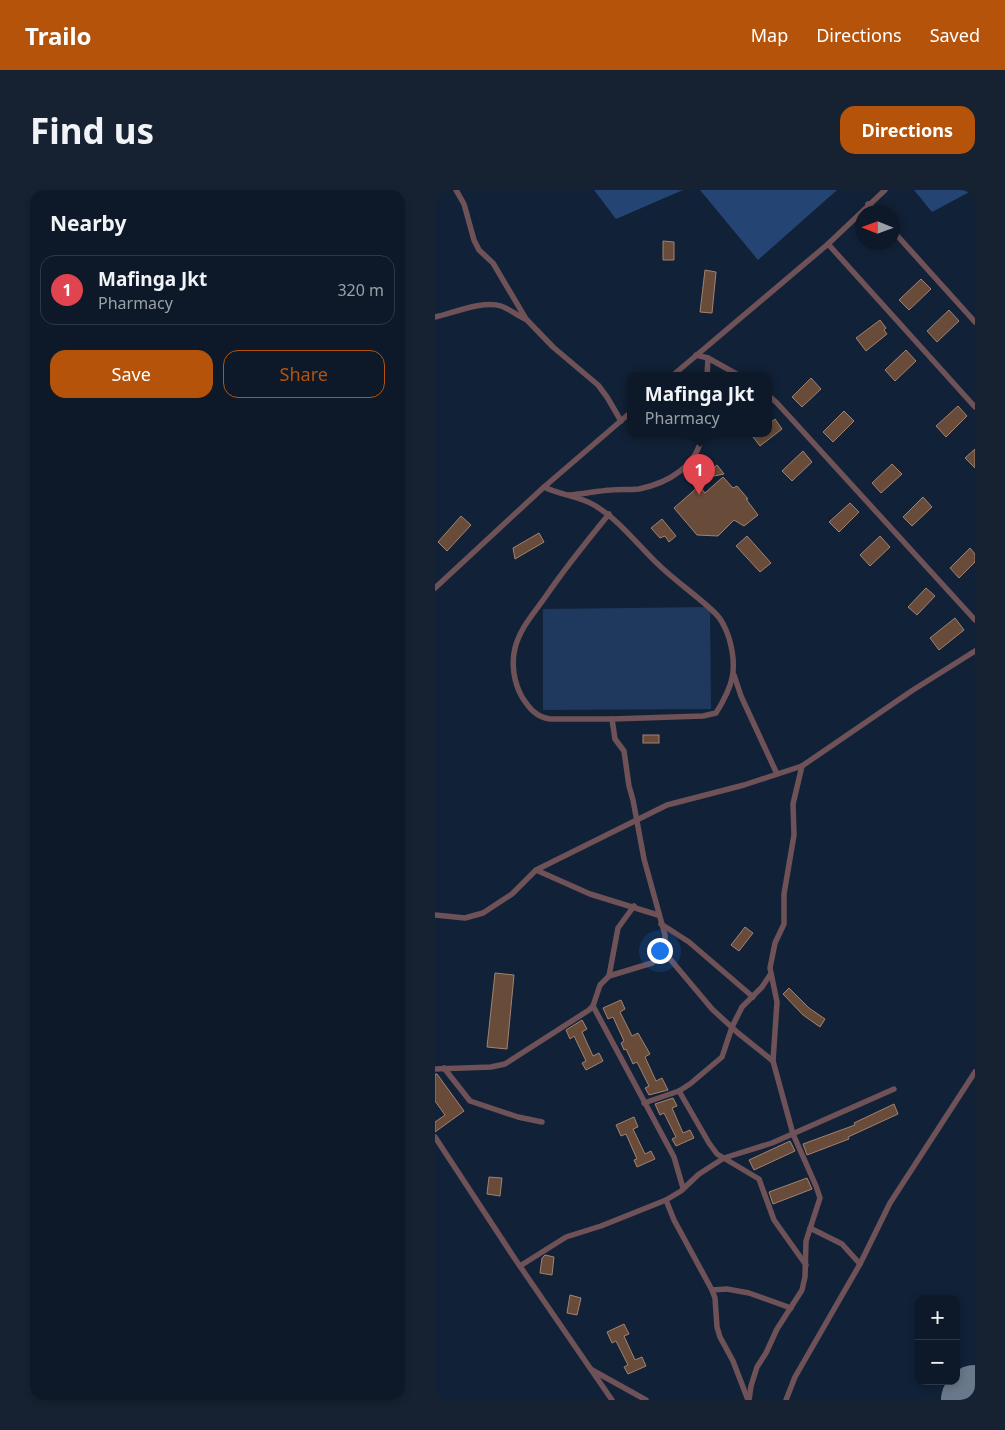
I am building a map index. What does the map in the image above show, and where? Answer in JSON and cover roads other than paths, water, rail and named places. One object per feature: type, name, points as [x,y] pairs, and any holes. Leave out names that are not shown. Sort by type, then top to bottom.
[{"type":"lane","points":[[456,190],[463,204],[479,250],[493,263],[525,319],[553,347],[598,385],[621,421]]},
{"type":"lane","points":[[677,372],[828,244],[868,204],[885,190]]},
{"type":"lane","points":[[900,239],[975,322]]},
{"type":"lane","points":[[828,244],[975,407]]},
{"type":"lane","points":[[435,317],[490,304],[500,306],[525,319]]},
{"type":"lane","points":[[696,355],[708,358],[733,372]]},
{"type":"lane","points":[[707,372],[708,358]]},
{"type":"lane","points":[[772,399],[884,518],[975,620]]},
{"type":"lane","points":[[435,588],[544,487],[627,416]]},
{"type":"lane","points":[[567,496],[611,490],[637,489],[666,480],[675,476],[699,450],[701,437]]},
{"type":"lane","points":[[544,487],[592,504],[609,514],[662,568],[717,615],[725,625],[734,655],[733,674],[726,697],[716,713],[703,716],[612,719],[541,718],[529,708],[520,694],[513,663],[515,648],[521,634],[531,615],[557,579],[609,514]]},
{"type":"lane","points":[[435,915],[465,918],[483,913],[512,894],[536,870],[667,805],[744,785],[802,766],[913,690],[975,651]]},
{"type":"lane","points":[[733,674],[741,696],[777,774]]},
{"type":"lane","points":[[612,719],[615,739],[624,751],[636,820],[665,935],[665,953],[712,1009],[773,1061]]},
{"type":"lane","points":[[748,1400],[757,1367],[766,1353],[777,1328],[802,1290],[806,1265],[806,1241],[819,1202],[819,1193],[793,1134],[773,1061],[777,1002],[770,968],[773,951],[784,924],[785,894],[794,835],[793,804],[802,766]]},
{"type":"lane","points":[[536,870],[590,894],[659,915]]},
{"type":"lane","points":[[609,976],[619,928],[634,906]]},
{"type":"lane","points":[[661,924],[689,942],[753,997]]},
{"type":"lane","points":[[435,1069],[499,1066],[555,1033],[593,1006],[600,985],[609,976],[652,963],[665,953]]},
{"type":"lane","points":[[644,1102],[679,1091],[722,1057],[732,1027],[743,1007],[770,975]]},
{"type":"lane","points":[[593,1006],[674,1157],[683,1188]]},
{"type":"lane","points":[[444,1068],[470,1101],[508,1114],[542,1122]]},
{"type":"lane","points":[[786,1400],[795,1376],[861,1264],[890,1203],[975,1072]]},
{"type":"lane","points":[[520,1266],[566,1237],[601,1226],[666,1200],[699,1174],[724,1158],[793,1134],[894,1089]]},
{"type":"lane","points":[[679,1091],[709,1143],[720,1156],[759,1179],[774,1220],[806,1265]]},
{"type":"lane","points":[[435,1137],[520,1266],[612,1400]]},
{"type":"lane","points":[[666,1200],[674,1220],[712,1290],[715,1298],[717,1327],[720,1337],[733,1361],[748,1400]]},
{"type":"lane","points":[[810,1228],[842,1244],[861,1264]]},
{"type":"lane","points":[[712,1290],[749,1293],[791,1308]]},
{"type":"lane","points":[[590,1369],[646,1400]]},
{"type":"place","name":"Mafinga Jkt","points":[[699,495]]}]
